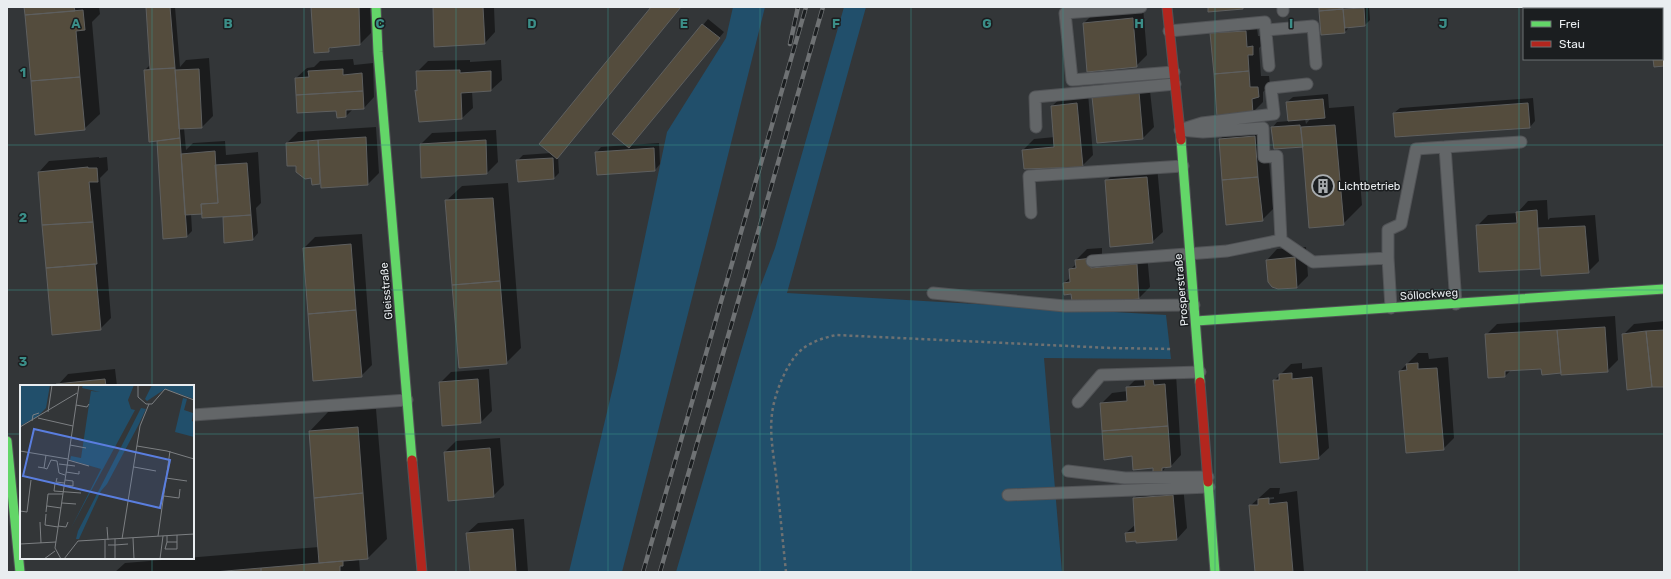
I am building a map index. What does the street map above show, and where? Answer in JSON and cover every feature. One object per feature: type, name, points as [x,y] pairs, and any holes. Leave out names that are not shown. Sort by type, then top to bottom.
[{"type":"street","name":"Gleisstraße","points":[[376,7],[378,52],[422,572]]},
{"type":"street","name":"Prosperstraße","points":[[1167,7],[1180,130],[1215,572]]},
{"type":"street","name":"Söllockweg","points":[[1196,321],[1664,289]]},
{"type":"street","points":[[7,441],[20,572]]},
{"type":"lane","points":[[1141,7],[1065,13],[1072,80],[1174,72]]},
{"type":"lane","points":[[1169,30],[1265,22],[1269,66]]},
{"type":"lane","points":[[1266,30],[1313,26],[1316,64]]},
{"type":"lane","points":[[1036,127],[1035,97],[1175,84]]},
{"type":"lane","points":[[1180,130],[1202,123],[1274,114],[1271,88],[1307,84]]},
{"type":"lane","points":[[1180,130],[1203,132],[1263,128],[1264,157],[1277,156],[1281,240]]},
{"type":"lane","points":[[1391,308],[1388,230],[1401,224],[1416,149],[1521,142]]},
{"type":"lane","points":[[1445,147],[1456,304]]},
{"type":"lane","points":[[1031,213],[1029,176],[1183,166]]},
{"type":"lane","points":[[1092,261],[1227,250],[1281,240],[1313,262],[1388,258]]},
{"type":"lane","points":[[933,293],[1065,306],[1194,305]]},
{"type":"lane","points":[[1078,402],[1101,375],[1200,372]]},
{"type":"lane","points":[[194,415],[407,400]]},
{"type":"lane","points":[[1068,471],[1125,478],[1208,482]]},
{"type":"lane","points":[[1008,495],[1208,482]]},
{"type":"path","points":[[786,572],[776,480],[772,415],[776,393],[788,368],[800,352],[812,343],[836,335],[1103,348],[1198,350]]},
{"type":"shaded area","points":[[733,7],[765,7],[622,572],[569,572],[617,370],[667,132],[726,38]]},
{"type":"shaded area","points":[[844,7],[866,7],[787,293],[1166,315],[1171,359],[1044,358],[1062,572],[676,572],[759,290],[775,248]]},
{"type":"building","points":[[24,7],[74,7],[75,11],[25,15]]},
{"type":"building","points":[[146,7],[170,7],[175,68],[150,69]]},
{"type":"building","points":[[311,7],[359,7],[360,45],[329,48],[329,52],[314,53]]},
{"type":"building","points":[[433,7],[483,7],[485,44],[434,47]]},
{"type":"building","points":[[651,7],[681,7],[557,159],[539,144]]},
{"type":"building","points":[[1208,7],[1243,7],[1243,9],[1208,12]]},
{"type":"building","points":[[1319,7],[1343,7],[1343,9],[1319,11]]},
{"type":"building","points":[[1364,8],[1365,26],[1345,28],[1343,9]]},
{"type":"building","points":[[1343,9],[1345,33],[1321,35],[1319,11]]},
{"type":"building","points":[[83,10],[85,30],[76,31],[80,77],[31,81],[25,15]]},
{"type":"building","points":[[1133,18],[1137,67],[1087,72],[1083,23]]},
{"type":"building","points":[[702,24],[720,38],[629,148],[612,134]]},
{"type":"building","points":[[1246,31],[1247,47],[1253,46],[1253,55],[1248,55],[1249,71],[1214,74],[1210,33]]},
{"type":"building","points":[[1663,42],[1664,42],[1663,55]]},
{"type":"building","points":[[1664,55],[1664,66],[1654,67],[1653,60],[1663,60]]},
{"type":"building","points":[[175,68],[180,138],[149,142],[144,70]]},
{"type":"building","points":[[199,69],[202,128],[179,129],[175,70]]},
{"type":"building","points":[[343,69],[343,75],[362,73],[363,91],[296,95],[295,78],[309,77],[308,71]]},
{"type":"building","points":[[460,70],[460,73],[491,71],[491,91],[461,93],[462,119],[419,122],[415,90],[417,91],[416,71]]},
{"type":"building","points":[[1249,71],[1250,87],[1258,87],[1259,97],[1252,99],[1253,114],[1217,117],[1214,74]]},
{"type":"building","points":[[80,77],[85,130],[35,135],[31,81]]},
{"type":"building","points":[[363,91],[364,109],[346,110],[346,117],[337,118],[336,111],[297,113],[296,95]]},
{"type":"building","points":[[1139,92],[1143,139],[1097,143],[1092,97]]},
{"type":"building","points":[[1323,99],[1325,118],[1288,121],[1286,102]]},
{"type":"building","points":[[1077,103],[1083,167],[1024,169],[1022,150],[1054,147],[1051,106]]},
{"type":"building","points":[[1528,103],[1530,128],[1395,137],[1393,113]]},
{"type":"building","points":[[1300,125],[1303,147],[1274,149],[1271,127]]},
{"type":"building","name":"Lichtbetrieb","points":[[1335,125],[1344,225],[1309,228],[1301,127]]},
{"type":"building","points":[[1255,136],[1258,177],[1222,180],[1219,139]]},
{"type":"building","points":[[366,137],[368,185],[321,188],[318,140]]},
{"type":"building","points":[[180,138],[187,237],[163,239],[157,141]]},
{"type":"building","points":[[318,140],[320,184],[312,185],[311,178],[305,179],[296,172],[296,166],[287,166],[286,143]]},
{"type":"building","points":[[486,140],[487,174],[421,178],[420,144]]},
{"type":"building","points":[[654,148],[655,171],[597,175],[595,152]]},
{"type":"building","points":[[215,151],[218,203],[201,204],[202,214],[185,215],[181,154]]},
{"type":"building","points":[[553,158],[554,179],[518,182],[516,160]]},
{"type":"building","points":[[247,163],[251,215],[202,218],[201,204],[218,203],[215,165]]},
{"type":"building","points":[[88,167],[97,168],[98,182],[89,182],[93,222],[42,225],[38,172]]},
{"type":"building","points":[[1147,177],[1153,243],[1110,247],[1105,180]]},
{"type":"building","points":[[1258,177],[1263,221],[1226,225],[1222,180]]},
{"type":"building","points":[[493,198],[500,281],[452,285],[445,200]]},
{"type":"building","points":[[1537,210],[1540,269],[1479,272],[1476,225],[1517,223],[1516,212]]},
{"type":"building","points":[[251,215],[253,240],[224,243],[223,217]]},
{"type":"building","points":[[93,222],[97,264],[46,268],[42,225]]},
{"type":"building","points":[[1585,226],[1589,273],[1541,276],[1538,228]]},
{"type":"building","points":[[351,244],[356,310],[308,314],[303,248]]},
{"type":"building","points":[[1295,257],[1297,288],[1278,289],[1272,287],[1268,282],[1266,260]]},
{"type":"building","points":[[1092,258],[1091,268],[1137,264],[1139,299],[1087,303],[1072,301],[1071,294],[1064,295],[1063,283],[1070,282],[1069,269],[1076,268],[1075,260]]},
{"type":"building","points":[[95,264],[101,330],[52,335],[46,268]]},
{"type":"building","points":[[500,281],[507,364],[459,368],[452,285]]},
{"type":"building","points":[[356,310],[362,377],[313,381],[308,314]]},
{"type":"building","points":[[1605,327],[1608,372],[1561,375],[1557,330]]},
{"type":"building","points":[[1557,330],[1561,373],[1542,375],[1541,369],[1505,371],[1505,377],[1488,378],[1485,334]]},
{"type":"building","points":[[1664,330],[1664,387],[1652,387],[1646,331]]},
{"type":"building","points":[[1646,331],[1652,387],[1627,390],[1622,334]]},
{"type":"building","points":[[1418,363],[1418,369],[1437,368],[1444,450],[1406,453],[1399,371],[1407,370],[1406,364]]},
{"type":"building","points":[[1292,373],[1292,379],[1312,377],[1319,459],[1280,463],[1273,380],[1279,380],[1279,374]]},
{"type":"building","points":[[105,379],[106,385],[56,385]]},
{"type":"building","points":[[478,379],[481,423],[442,426],[439,382]]},
{"type":"building","points":[[1144,379],[1153,379],[1154,385],[1165,384],[1168,426],[1102,431],[1100,403],[1127,401],[1126,387],[1145,386]]},
{"type":"building","points":[[1168,426],[1171,467],[1162,468],[1162,473],[1153,474],[1153,468],[1133,470],[1132,456],[1104,460],[1102,431]]},
{"type":"building","points":[[358,427],[363,493],[314,498],[309,431]]},
{"type":"building","points":[[490,448],[494,497],[448,501],[444,452]]},
{"type":"building","points":[[363,493],[368,559],[319,563],[314,498]]},
{"type":"building","points":[[1173,495],[1177,540],[1136,543],[1136,541],[1126,542],[1125,533],[1135,532],[1133,498]]},
{"type":"building","points":[[1269,498],[1269,504],[1287,502],[1293,572],[1255,572],[1249,505],[1258,505],[1258,499]]},
{"type":"building","points":[[513,529],[516,572],[470,572],[466,533]]},
{"type":"building","points":[[343,561],[343,566],[340,566],[340,572],[261,572],[261,568]]},
{"type":"building","points":[[261,568],[261,572],[214,572]]},
{"type":"railway","points":[[790,44],[798,7]]},
{"type":"railway","points":[[643,572],[806,7]]},
{"type":"railway","points":[[660,572],[823,7]]},
{"type":"traffic: fast","points":[[376,7],[378,52],[412,460]]},
{"type":"traffic: fast","points":[[1181,140],[1200,382]]},
{"type":"traffic: fast","points":[[1196,321],[1664,289]]},
{"type":"traffic: fast","points":[[7,441],[20,572]]},
{"type":"traffic: fast","points":[[1208,482],[1215,572]]},
{"type":"traffic: jam","points":[[1167,7],[1181,140]]},
{"type":"traffic: jam","points":[[1200,382],[1208,482]]},
{"type":"traffic: jam","points":[[412,460],[422,572]]},
{"type":"place","name":"Lichtbetrieb","points":[[1323,186]]}]
